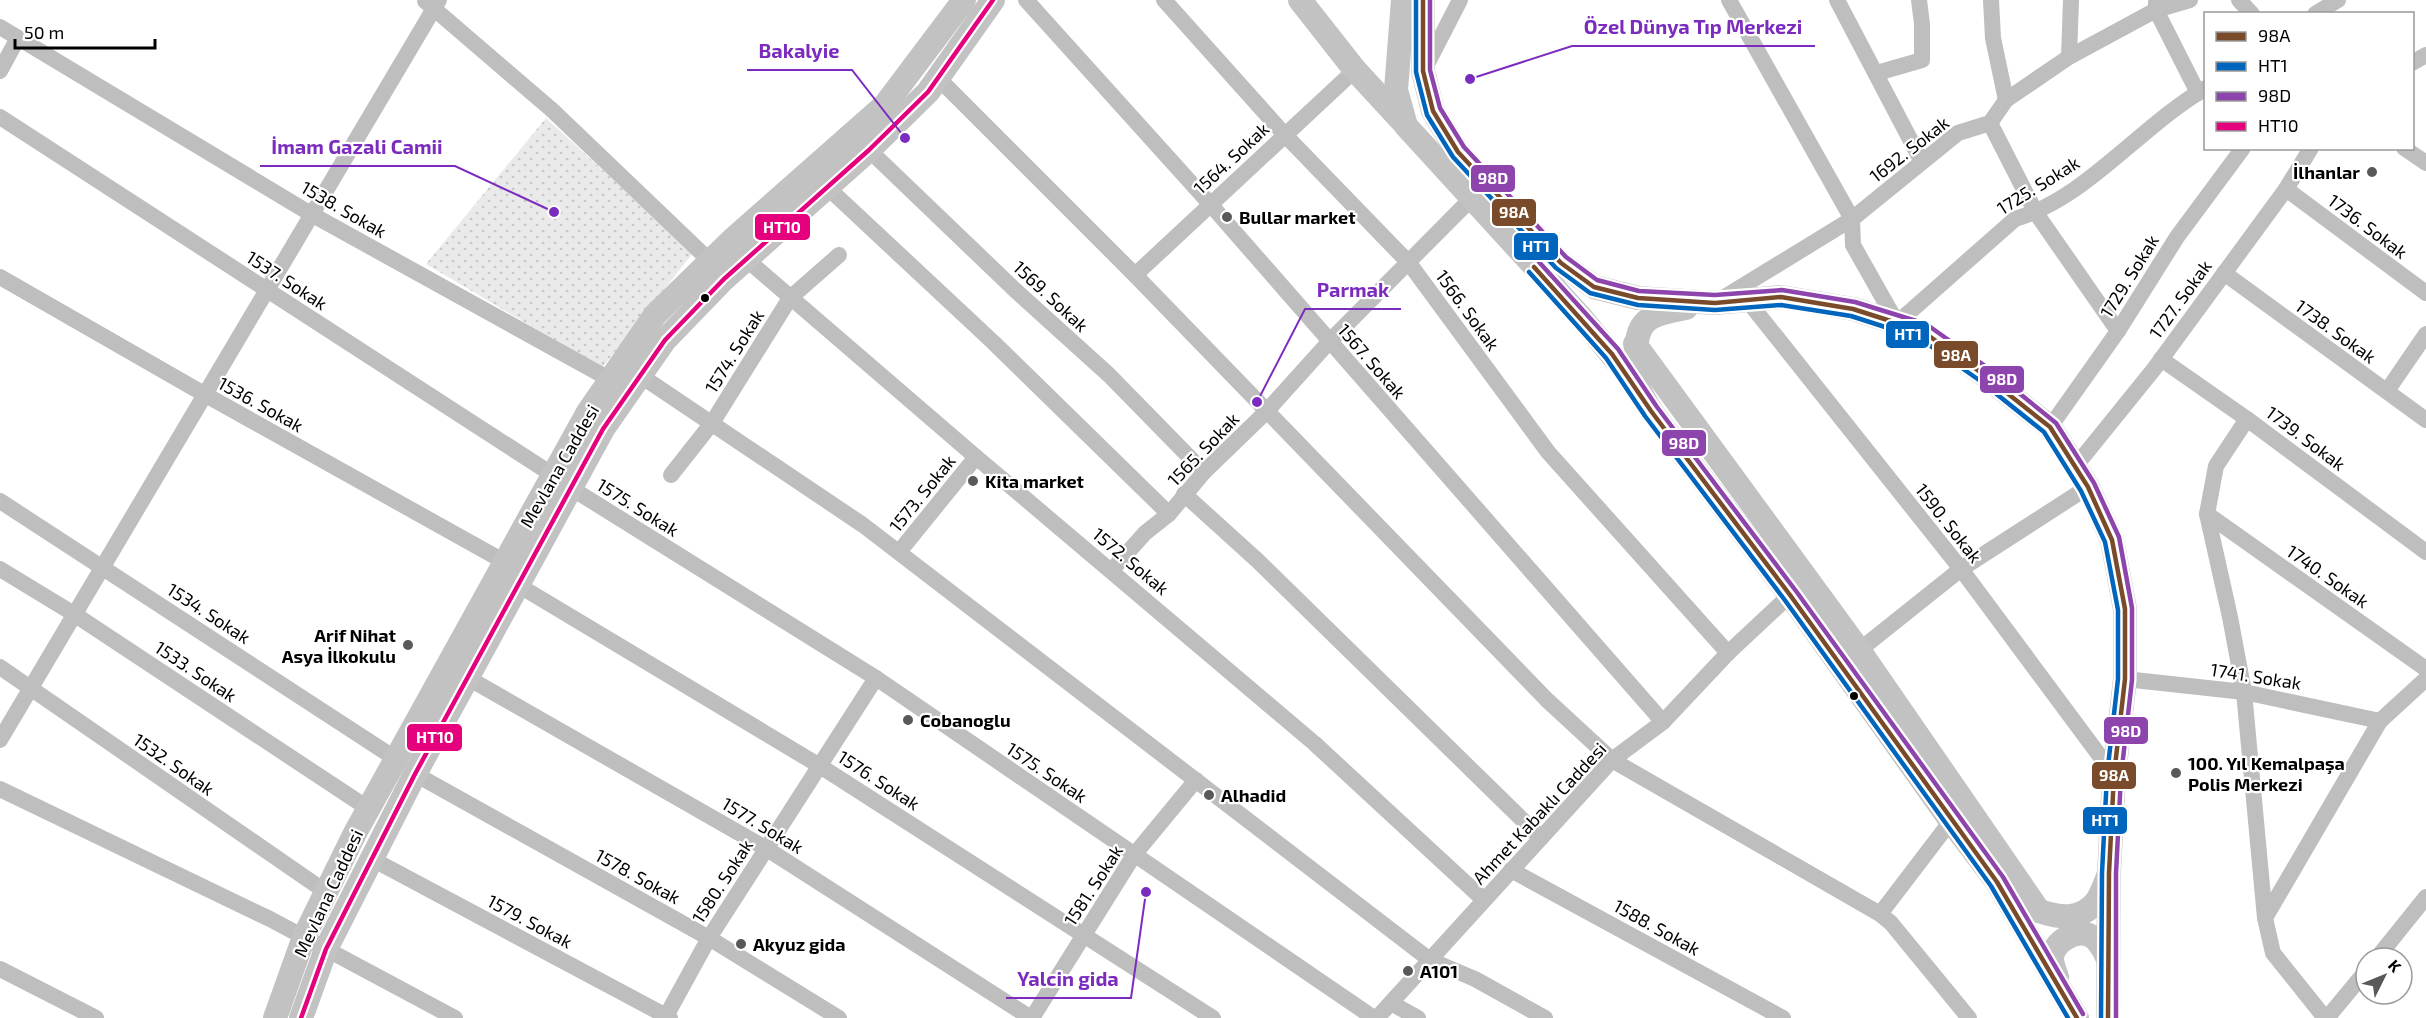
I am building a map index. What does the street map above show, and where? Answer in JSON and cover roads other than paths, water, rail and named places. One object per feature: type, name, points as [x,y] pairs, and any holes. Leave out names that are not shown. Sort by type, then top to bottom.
[{"type":"main road","name":"Mevlana Caddesi","points":[[301,1018],[326,949],[415,774],[518,585],[562,482],[588,412],[655,315],[710,261],[885,105],[964,0]]},
{"type":"main road","name":"Mevlana Caddesi","points":[[275,1018],[304,937],[326,892],[396,759],[505,562],[665,340],[724,279],[869,150],[928,92],[993,0]]},
{"type":"main road","points":[[1300,0],[1355,70],[1579,315],[1636,384],[1651,411],[1790,595],[1997,882],[2061,987],[2077,1018]]},
{"type":"main road","points":[[1403,0],[1396,90],[1406,126]]},
{"type":"main road","points":[[1423,0],[1424,71],[1433,111],[1458,152],[1561,263],[1594,287],[1638,298],[1715,303]]},
{"type":"main road","points":[[1636,384],[1635,344],[1640,327],[1650,317],[1715,303],[1781,297],[1853,309],[1922,331],[1983,374],[2049,427],[2081,478],[2112,540],[2125,609],[2124,679],[2114,775],[2109,873],[2108,1018]]},
{"type":"main road","points":[[1635,344],[1859,651],[2039,911],[2060,918],[2081,914],[2096,902],[2109,873]]},
{"type":"main road","points":[[2061,987],[2052,957],[2058,945],[2071,936],[2078,934],[2092,937],[2101,946],[2108,959]]},
{"type":"street","name":"1567. Sokak","points":[[1026,0],[1211,205],[1663,722]]},
{"type":"street","name":"1566. Sokak","points":[[1164,0],[1284,135],[1408,263],[1548,452],[1728,653]]},
{"type":"street","points":[[1424,71],[1460,0]]},
{"type":"street","points":[[1729,0],[1852,219],[1852,245],[1897,323]]},
{"type":"street","points":[[1838,0],[1922,162]]},
{"type":"street","points":[[1877,73],[1922,60],[1919,0]]},
{"type":"street","points":[[1992,0],[1993,38],[2006,100]]},
{"type":"street","points":[[2069,57],[2072,0]]},
{"type":"street","points":[[2118,331],[2037,213],[1990,123],[2006,100],[2069,57],[2156,5],[2190,0]]},
{"type":"street","points":[[2240,0],[2250,12]]},
{"type":"street","points":[[2318,12],[2338,0]]},
{"type":"street","points":[[0,740],[266,291],[432,2],[552,110],[710,261]]},
{"type":"street","points":[[2156,5],[2202,91]]},
{"type":"street","name":"1538. Sokak","points":[[0,27],[311,214],[611,380]]},
{"type":"street","points":[[0,71],[18,38]]},
{"type":"street","name":"1564. Sokak","points":[[1135,275],[1355,70]]},
{"type":"street","points":[[938,78],[1135,275],[1546,700],[1612,760],[1880,914],[1891,923],[1969,1018]]},
{"type":"street","name":"1725. Sokak","points":[[1897,323],[2015,219],[2037,213],[2077,187],[2202,91]]},
{"type":"street","name":"1537. Sokak","points":[[0,117],[562,482]]},
{"type":"street","name":"1692. Sokak","points":[[1715,303],[1852,219],[1958,133],[1990,123]]},
{"type":"street","name":"1569. Sokak","points":[[869,150],[1015,290],[1109,375],[1204,472]]},
{"type":"street","name":"1729. Sokak","points":[[2049,427],[2118,331],[2177,237],[2242,150]]},
{"type":"street","name":"1727. Sokak","points":[[1840,666],[1961,569],[2081,478],[2161,359],[2286,189],[2309,150]]},
{"type":"street","points":[[2407,150],[2426,164]]},
{"type":"street","points":[[827,187],[993,343],[1169,514]]},
{"type":"street","name":"1736. Sokak","points":[[2286,189],[2426,293]]},
{"type":"street","name":"1565. Sokak","points":[[1112,570],[1145,533],[1169,514],[1204,472],[1266,412],[1329,342],[1472,198]]},
{"type":"street","name":"1574. Sokak","points":[[671,475],[712,423],[790,298],[838,255]]},
{"type":"street","name":"1572. Sokak","points":[[746,259],[976,458],[1112,570],[1314,743],[1484,900]]},
{"type":"street","name":"1738. Sokak","points":[[2224,273],[2426,420]]},
{"type":"street","name":"1536. Sokak","points":[[0,277],[505,562]]},
{"type":"street","name":"1590. Sokak","points":[[1747,300],[1961,569],[2114,775]]},
{"type":"street","points":[[2387,391],[2426,334]]},
{"type":"street","name":"1739. Sokak","points":[[2161,359],[2247,419],[2426,552]]},
{"type":"street","points":[[641,375],[863,525],[1430,960],[1475,979],[1545,1018]]},
{"type":"street","points":[[2247,419],[2216,466],[2207,514],[2244,692],[2265,918],[2272,952],[2326,1018],[2354,985]]},
{"type":"street","name":"1573. Sokak","points":[[899,552],[976,458]]},
{"type":"street","name":"1575. Sokak","points":[[562,482],[876,678],[1375,1018]]},
{"type":"street","points":[[1184,494],[1258,561],[1541,838]]},
{"type":"street","name":"1534. Sokak","points":[[0,501],[396,759]]},
{"type":"street","name":"1740. Sokak","points":[[2207,514],[2426,669]]},
{"type":"street","name":"1533. Sokak","points":[[0,568],[74,614],[369,809]]},
{"type":"street","name":"1576. Sokak","points":[[518,585],[820,766],[1213,1018]]},
{"type":"street","name":"Ahmet Kabaklı Caddesi","points":[[1375,1018],[1612,760],[1663,722],[1728,653],[1790,595]]},
{"type":"street","name":"1532. Sokak","points":[[0,667],[326,892]]},
{"type":"street","name":"1577. Sokak","points":[[468,678],[767,849],[1031,1018]]},
{"type":"street","name":"1580. Sokak","points":[[667,1017],[709,938],[876,678]]},
{"type":"street","name":"1741. Sokak","points":[[2124,679],[2244,692],[2380,721]]},
{"type":"street","points":[[2265,918],[2380,721],[2426,679]]},
{"type":"street","name":"1578. Sokak","points":[[415,774],[709,938],[838,1018]]},
{"type":"street","name":"1581. Sokak","points":[[1031,1018],[1134,855],[1196,780]]},
{"type":"street","points":[[0,789],[304,937],[455,1018]]},
{"type":"street","points":[[1880,914],[1951,821]]},
{"type":"street","name":"1579. Sokak","points":[[372,859],[667,1017]]},
{"type":"street","name":"1588. Sokak","points":[[1511,870],[1783,1018]]},
{"type":"street","points":[[2387,946],[2426,897]]},
{"type":"street","points":[[0,969],[96,1018]]},
{"type":"street","points":[[1391,1003],[1418,1018]]},
{"type":"place","name":"Özel Dünya Tıp Merkezi","points":[[1470,79]]},
{"type":"place","name":"Bakalyie","points":[[905,138]]},
{"type":"place","name":"İlhanlar","points":[[2372,172]]},
{"type":"place","name":"İmam Gazali Camii","points":[[554,212]]},
{"type":"place","name":"Bullar market","points":[[1227,217]]},
{"type":"place","name":"Parmak","points":[[1257,402]]},
{"type":"place","name":"Kita market","points":[[973,481]]},
{"type":"place","name":"Arif Nihat Asya İlkokulu","points":[[408,645]]},
{"type":"place","name":"Cobanoglu","points":[[908,720]]},
{"type":"place","name":"100. Yıl Kemalpaşa Polis Merkezi","points":[[2176,773]]},
{"type":"place","name":"Alhadid","points":[[1209,795]]},
{"type":"place","name":"Yalcin gida","points":[[1146,892]]},
{"type":"place","name":"Akyuz gida","points":[[741,944]]},
{"type":"place","name":"A101","points":[[1408,971]]}]
